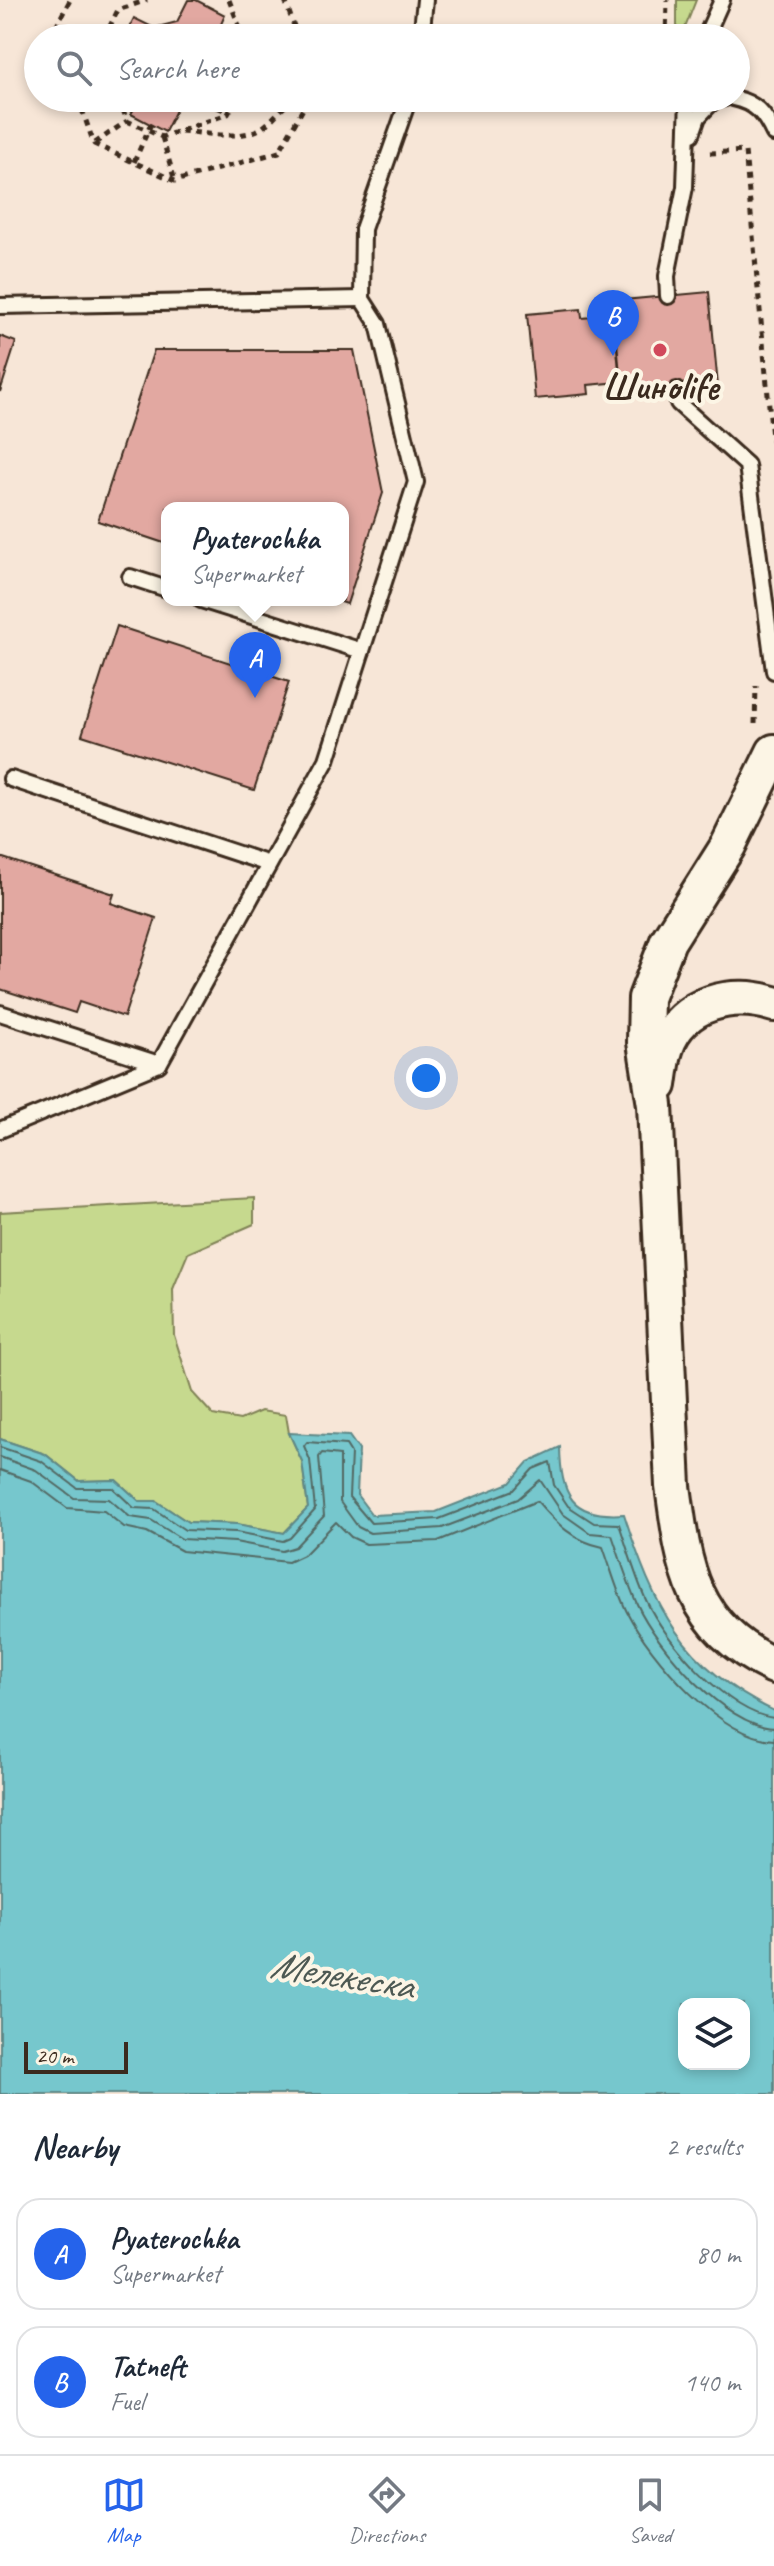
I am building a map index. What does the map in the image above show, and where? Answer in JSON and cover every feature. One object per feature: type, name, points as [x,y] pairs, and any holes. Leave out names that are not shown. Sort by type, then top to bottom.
[{"type":"street","points":[[774,752],[728,846],[668,941],[646,998],[645,1042],[655,1105],[673,1486],[681,1548],[697,1593],[717,1630],[774,1666]]},
{"type":"street","points":[[655,1105],[667,1045],[679,1025],[696,1010],[737,997],[774,1004]]},
{"type":"lane","points":[[422,24],[425,0]]},
{"type":"lane","points":[[711,24],[722,0]]},
{"type":"lane","points":[[750,102],[764,113],[774,134]]},
{"type":"lane","points":[[0,1130],[159,1064],[327,760],[416,482],[378,324],[362,299],[363,229],[404,112]]},
{"type":"lane","points":[[668,296],[667,276],[685,187],[687,112]]},
{"type":"lane","points":[[686,153],[698,117],[703,112]]},
{"type":"lane","points":[[0,306],[362,299]]},
{"type":"lane","points":[[677,390],[678,403],[747,465],[774,671]]},
{"type":"lane","points":[[130,577],[161,587]]},
{"type":"lane","points":[[220,606],[362,651]]},
{"type":"lane","points":[[11,779],[269,864]]},
{"type":"lane","points":[[0,1013],[159,1064]]},
{"type":"path","points":[[111,24],[118,10],[147,0]]},
{"type":"path","points":[[229,0],[238,24]]},
{"type":"path","points":[[285,0],[293,24]]},
{"type":"path","points":[[666,24],[667,0]]},
{"type":"path","points":[[57,24],[68,1]]},
{"type":"path","points":[[83,112],[94,144],[175,181],[279,152],[301,112]]},
{"type":"path","points":[[124,112],[127,121],[162,137],[229,112]]},
{"type":"path","points":[[179,131],[235,134],[262,128],[275,112]]},
{"type":"path","points":[[94,144],[127,121]]},
{"type":"path","points":[[134,162],[151,124]]},
{"type":"path","points":[[162,137],[175,181]]},
{"type":"path","points":[[686,153],[745,151],[774,459]]},
{"type":"green space","points":[[677,0],[696,0],[687,24],[677,24]]},
{"type":"green space","points":[[254,1198],[254,1224],[188,1253],[173,1289],[174,1335],[192,1392],[213,1415],[240,1420],[261,1411],[286,1415],[289,1433],[302,1461],[308,1508],[284,1533],[237,1524],[188,1522],[156,1501],[139,1501],[116,1480],[79,1481],[45,1454],[0,1439],[0,1212]]},
{"type":"water","name":"Мелекеска","points":[[289,1433],[349,1436],[359,1450],[357,1495],[372,1515],[436,1512],[510,1483],[528,1462],[560,1447],[563,1478],[572,1500],[592,1512],[624,1514],[647,1578],[676,1631],[716,1675],[742,1694],[774,1711],[774,2094],[0,2094],[0,1439],[45,1454],[79,1481],[116,1480],[139,1501],[156,1501],[188,1522],[237,1524],[284,1533],[308,1508],[302,1461]]},
{"type":"building","points":[[188,0],[196,0],[225,15],[221,24],[169,24],[177,22]]},
{"type":"building","points":[[134,18],[146,24],[131,24]]},
{"type":"building","points":[[132,112],[175,112],[165,132]]},
{"type":"building","points":[[709,292],[718,386],[622,395],[613,301]]},
{"type":"building","points":[[581,309],[582,318],[614,315],[620,382],[588,385],[589,394],[535,399],[527,314]]},
{"type":"building","points":[[0,336],[16,342],[0,392]]},
{"type":"building","points":[[154,350],[354,350],[383,493],[349,598],[349,502],[161,502],[161,542],[98,521]]},
{"type":"building","points":[[117,626],[289,682],[254,790],[82,735]]},
{"type":"building","points":[[0,857],[114,894],[111,903],[156,918],[124,1017],[79,1002],[75,1013],[0,989]]},
{"type":"place","name":"Шиноlife","points":[[660,350]]},
{"type":"place","name":"Tatneft","points":[[613,356]]},
{"type":"place","name":"Pyaterochka","points":[[255,698]]}]
